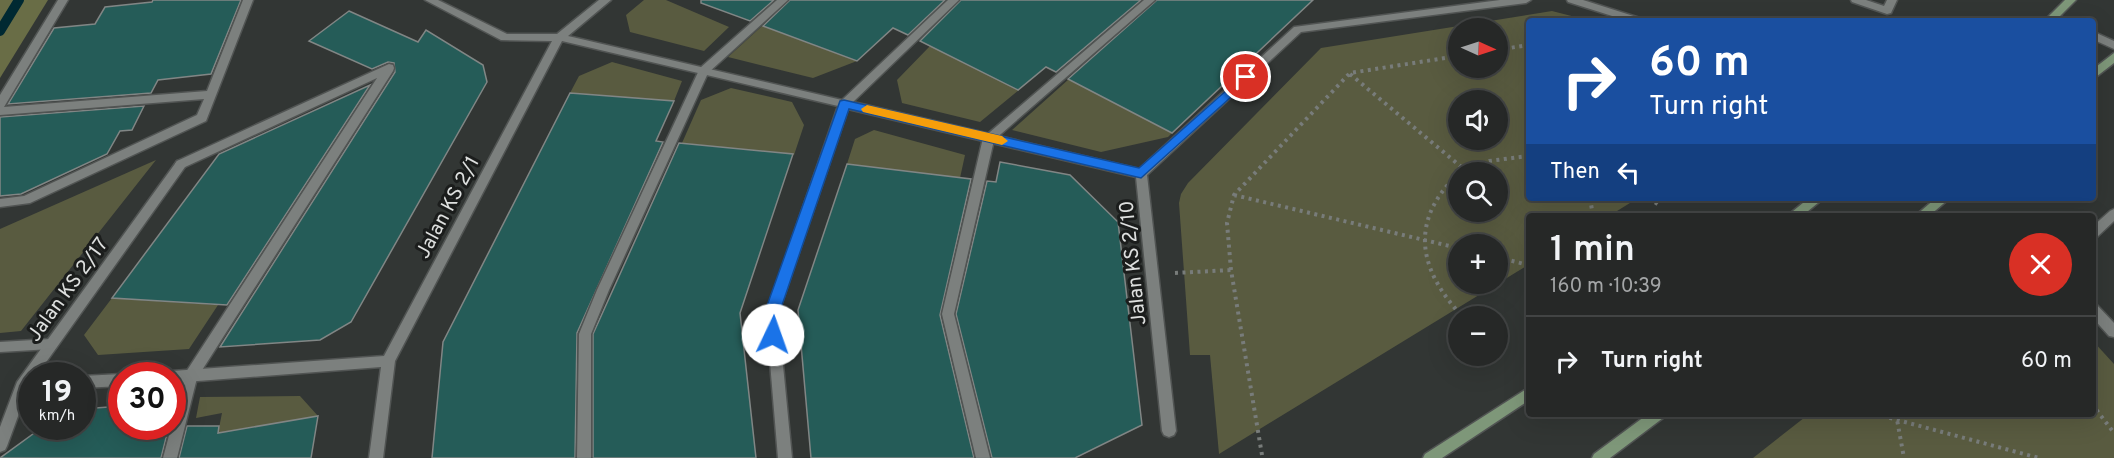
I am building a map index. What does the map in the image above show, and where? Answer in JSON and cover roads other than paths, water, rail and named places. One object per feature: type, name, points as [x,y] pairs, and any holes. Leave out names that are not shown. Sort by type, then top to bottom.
[{"type":"main road","points":[[2057,18],[2071,0]]},
{"type":"main road","points":[[2096,73],[2114,57]]},
{"type":"main road","points":[[1797,213],[1814,201]]},
{"type":"main road","points":[[1925,213],[1940,201]]},
{"type":"main road","points":[[1430,458],[1526,395]]},
{"type":"main road","points":[[1599,458],[1654,417]]},
{"type":"street","points":[[0,104],[63,0]]},
{"type":"street","points":[[0,203],[26,200],[201,118],[248,0]]},
{"type":"street","points":[[430,0],[505,38],[559,37],[1141,174]]},
{"type":"street","name":"Jalan KS 2/1","points":[[376,458],[388,361],[559,37],[606,0]]},
{"type":"street","points":[[584,458],[585,334],[603,290],[704,71],[783,0]]},
{"type":"street","points":[[784,458],[772,314],[844,104],[954,0]]},
{"type":"street","points":[[983,458],[948,314],[989,138],[1150,0]]},
{"type":"street","name":"Jalan KS 2/10","points":[[1168,431],[1141,174],[1298,29],[1526,0]]},
{"type":"street","points":[[1572,0],[1629,18]]},
{"type":"street","points":[[1856,0],[1887,11],[1892,0]]},
{"type":"street","points":[[2096,36],[2114,45]]},
{"type":"street","name":"Jalan KS 2/17","points":[[41,362],[51,344],[181,164],[389,68],[191,376]]},
{"type":"street","points":[[0,111],[211,95]]},
{"type":"street","points":[[2096,231],[2114,214]]},
{"type":"street","points":[[2096,312],[2114,332]]},
{"type":"street","points":[[0,346],[51,344]]},
{"type":"street","points":[[186,376],[388,361]]},
{"type":"street","points":[[170,458],[191,376]]},
{"type":"street","name":"Jalan KS 2/17","points":[[0,446],[18,406]]},
{"type":"waterway","points":[[0,31],[19,0]]}]
